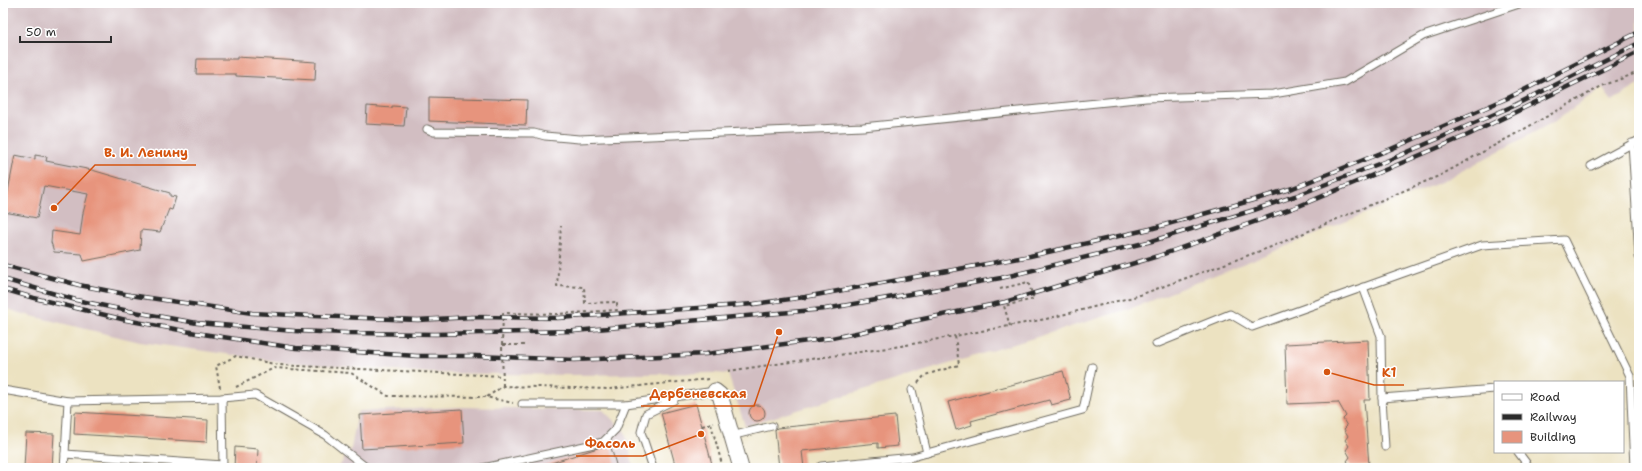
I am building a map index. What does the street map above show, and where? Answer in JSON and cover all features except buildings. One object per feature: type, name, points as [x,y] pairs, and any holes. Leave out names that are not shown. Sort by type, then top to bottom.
[{"type":"street","points":[[716,391],[720,395],[741,468]]},
{"type":"lane","points":[[427,129],[434,132],[534,132],[545,136],[579,139],[847,128],[1146,98],[1273,94],[1345,82],[1423,36],[1522,3]]},
{"type":"lane","points":[[1591,166],[1636,141],[1639,257]]},
{"type":"lane","points":[[1156,344],[1230,314],[1252,327],[1482,245],[1564,240],[1630,376],[1634,468]]},
{"type":"lane","points":[[1363,287],[1381,336],[1382,398],[1385,447]]},
{"type":"lane","points":[[821,468],[821,466],[913,457],[927,454],[1083,410],[1092,367]]},
{"type":"lane","points":[[1382,398],[1494,389]]},
{"type":"lane","points":[[3,390],[68,401],[222,398],[255,395],[325,435],[367,468]]},
{"type":"lane","points":[[912,390],[927,454]]},
{"type":"lane","points":[[522,404],[626,404],[716,391]]},
{"type":"lane","points":[[653,468],[641,432],[646,414],[679,397]]},
{"type":"lane","points":[[65,454],[223,466],[222,398]]},
{"type":"lane","points":[[64,468],[68,401]]},
{"type":"lane","points":[[483,468],[603,442],[616,429],[626,404]]},
{"type":"lane","points":[[731,436],[772,426]]},
{"type":"lane","points":[[1519,453],[1530,468]]},
{"type":"path","points":[[728,371],[901,346],[1046,319],[1137,296],[1270,247],[1441,175],[1602,86],[1639,72]]},
{"type":"path","points":[[486,397],[502,386],[503,313],[558,314],[617,310],[617,302],[585,303],[584,287],[557,286],[561,226]]},
{"type":"path","points":[[1000,289],[1028,282],[1034,299],[1004,306],[1010,326]]},
{"type":"path","points":[[912,390],[925,375],[958,365],[955,336]]},
{"type":"path","points":[[502,345],[527,345]]},
{"type":"path","points":[[502,376],[280,365],[236,356],[216,366],[222,398],[240,384],[274,368],[351,373],[388,396],[486,397],[522,404]]},
{"type":"path","points":[[711,424],[723,468]]},
{"type":"shaded area","points":[[3,3],[1639,3],[1639,85],[1612,101],[1602,88],[1557,120],[1441,182],[1275,251],[1132,308],[745,426],[728,374],[575,375],[432,373],[283,362],[140,342],[19,313],[3,307]]},
{"type":"shaded area","points":[[462,407],[603,410],[625,432],[634,468],[338,468],[351,449],[358,411]]},
{"type":"railway","points":[[3,265],[79,285],[130,295],[252,313],[313,316],[418,320],[472,317],[558,318],[754,304],[805,297],[1030,256],[1150,229],[1293,188],[1391,149],[1510,97],[1639,32]]},
{"type":"railway","points":[[3,279],[76,300],[197,323],[295,331],[347,333],[436,334],[574,331],[825,309],[1001,278],[1152,241],[1254,210],[1394,158],[1513,106],[1639,43]]},
{"type":"railway","points":[[3,289],[126,320],[196,333],[296,348],[417,356],[475,356],[575,360],[706,354],[832,338],[1005,302],[1158,256],[1299,206],[1468,135],[1639,52]]},
{"type":"place","name":"В. И. Ленину","points":[[54,208]]},
{"type":"place","name":"Дербеневская","points":[[779,332]]},
{"type":"place","name":"К1","points":[[1327,372]]},
{"type":"place","name":"Фасоль","points":[[701,434]]}]
